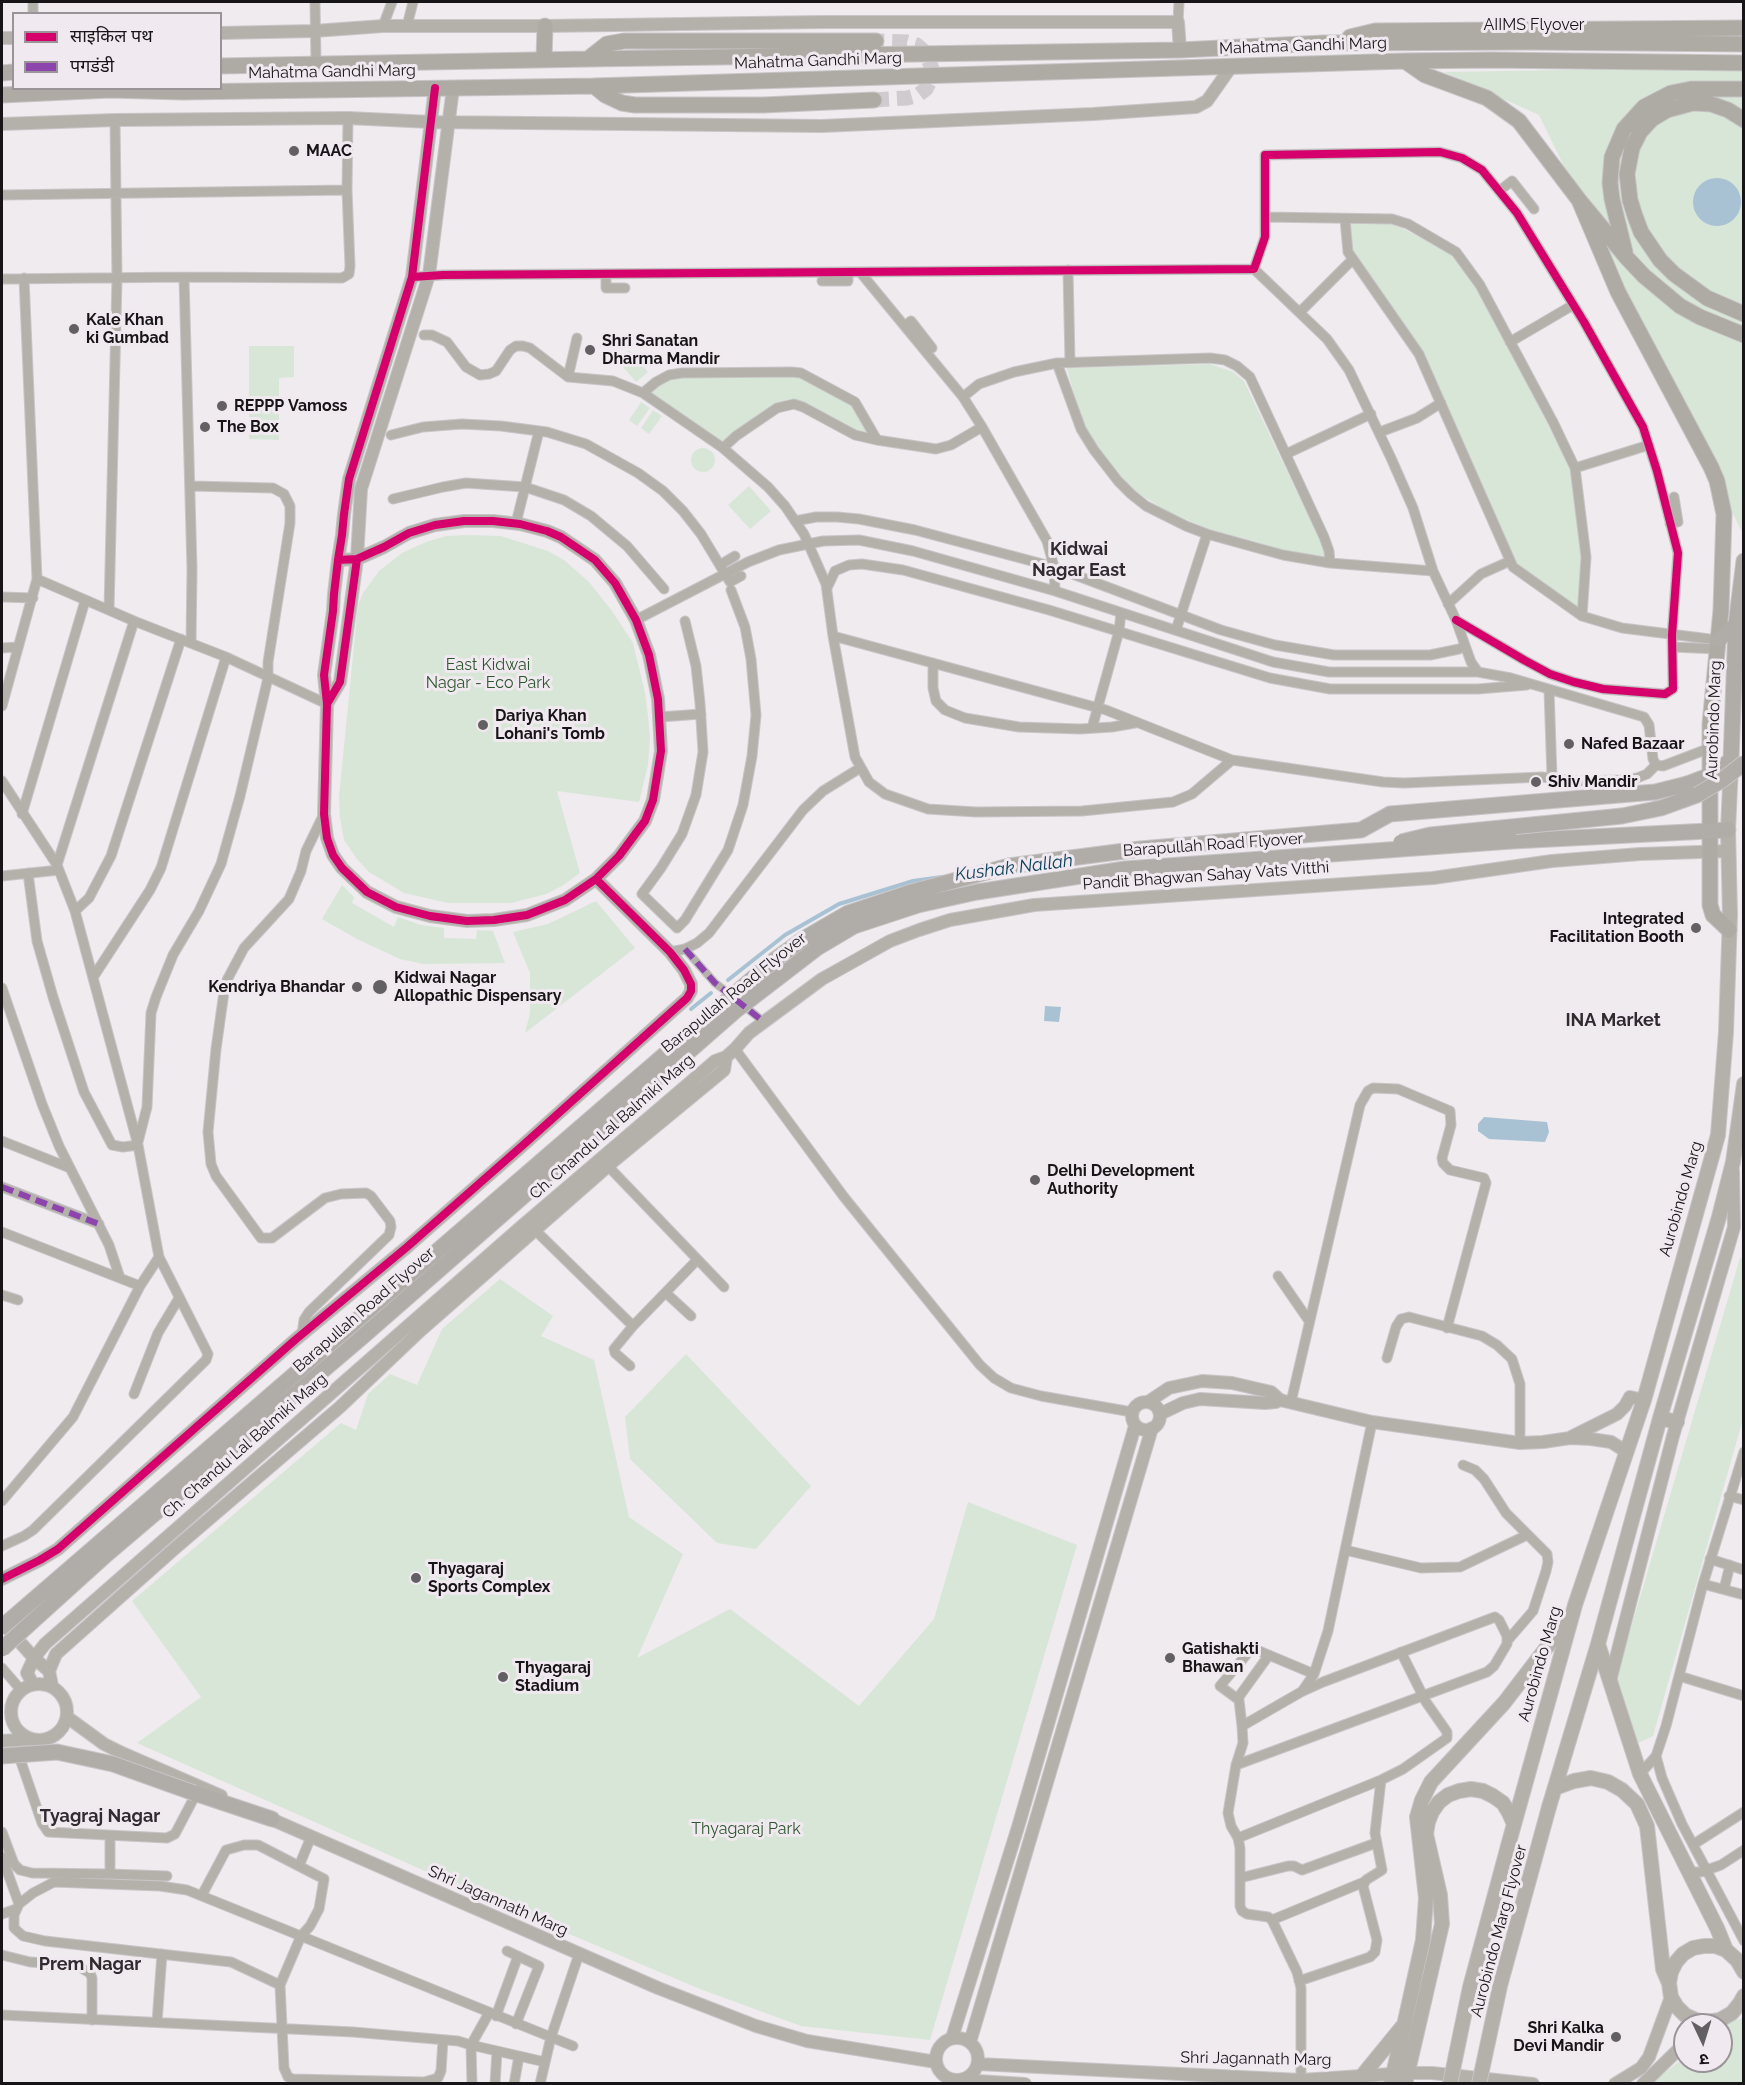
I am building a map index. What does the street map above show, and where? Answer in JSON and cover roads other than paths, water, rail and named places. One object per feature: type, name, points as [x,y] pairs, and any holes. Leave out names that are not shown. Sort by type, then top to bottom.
[{"type":"highway","name":"Aurobindo Marg","points":[[1737,762],[1734,662],[1743,561]]},
{"type":"highway","points":[[1734,662],[1718,644],[1736,625]]},
{"type":"highway","points":[[1358,852],[1430,836],[1622,816],[1661,808],[1697,795],[1722,780],[1737,762]]},
{"type":"highway","name":"Barapullah Road Flyover","points":[[2,1627],[764,968],[805,938],[848,913],[908,893],[1009,866],[1140,849],[1361,830],[1390,814],[1655,792],[1687,784],[1737,762]]},
{"type":"highway","name":"Barapullah Road Flyover","points":[[2,1649],[107,1554],[361,1338],[735,1011],[817,948],[845,931],[885,914],[976,892],[1125,869],[1512,841],[1728,831]]},
{"type":"highway","points":[[2,1756],[57,1752],[113,1764],[272,1819]]},
{"type":"main road","points":[[544,26],[544,60]]},
{"type":"main road","points":[[1324,43],[1375,31],[1743,28]]},
{"type":"main road","points":[[588,58],[607,44],[624,41],[876,41]]},
{"type":"main road","name":"Mahatma Gandhi Marg","points":[[222,66],[588,58],[1180,50],[1324,43]]},
{"type":"main road","name":"AIIMS Flyover","points":[[1324,43],[1743,44]]},
{"type":"main road","points":[[1406,61],[1743,63]]},
{"type":"main road","name":"Mahatma Gandhi Marg","points":[[2,95],[110,90],[183,92],[594,86],[1406,61],[1425,75],[1487,98],[1513,116],[1529,131],[1579,200]]},
{"type":"main road","points":[[594,86],[605,95],[622,103],[634,105],[763,105],[874,100]]},
{"type":"main road","points":[[1627,258],[1610,183],[1612,157],[1624,129],[1644,107],[1671,93],[1691,88],[1743,89]]},
{"type":"main road","points":[[1743,120],[1720,107],[1702,103],[1684,104],[1667,110],[1652,119],[1635,140],[1627,165],[1630,200],[1641,232],[1660,260],[1674,274],[1707,298],[1743,314]]},
{"type":"main road","points":[[1579,200],[1644,276],[1680,306],[1743,335]]},
{"type":"main road","points":[[1579,200],[1618,292],[1711,467],[1724,514],[1718,644],[1710,724],[1710,905],[1713,915],[1730,930]]},
{"type":"main road","name":"Aurobindo Marg","points":[[1514,1824],[1575,1605],[1627,1452],[1637,1399],[1718,1135],[1726,1032],[1730,930],[1728,831],[1737,762]]},
{"type":"main road","points":[[1555,1788],[1598,1644],[1660,1418],[1719,1217],[1738,1163],[1743,1084]]},
{"type":"main road","points":[[1660,1418],[1677,1422]]},
{"type":"main road","points":[[1399,2079],[1405,2023],[1423,1940],[1426,1898],[1417,1817],[1422,1800],[1431,1782],[1504,1703],[1550,1643],[1575,1605]]},
{"type":"main road","points":[[1598,1644],[1640,1774],[1726,1950]]},
{"type":"main road","points":[[1555,1788],[1591,1778],[1608,1782],[1622,1790],[1637,1804],[1647,1826],[1663,1969],[1669,1983],[1671,1997],[1683,2013]]},
{"type":"main road","name":"Aurobindo Marg Flyover","points":[[1479,2084],[1500,1986],[1555,1788]]},
{"type":"main road","points":[[1399,2079],[1442,1924],[1440,1895],[1426,1834],[1432,1812],[1439,1802],[1459,1791],[1483,1791],[1503,1803],[1514,1824]]},
{"type":"main road","name":"Aurobindo Marg Flyover","points":[[1449,2084],[1470,1987],[1514,1824]]},
{"type":"main road","points":[[1651,1855],[1656,1845],[1675,1846]]},
{"type":"main road","points":[[1669,1983],[1671,1972],[1683,1954],[1693,1948],[1704,1946],[1715,1946],[1726,1950],[1737,1960],[1743,1972]]},
{"type":"main road","points":[[1732,2013],[1742,2001]]},
{"type":"main road","points":[[1362,2076],[1405,2023]]},
{"type":"street","points":[[315,2],[315,64]]},
{"type":"street","points":[[383,26],[392,2]]},
{"type":"street","points":[[407,26],[413,2]]},
{"type":"street","points":[[1179,2],[1180,50]]},
{"type":"street","points":[[222,33],[314,32],[383,26],[1178,22]]},
{"type":"street","points":[[2,124],[116,120],[348,118],[431,122],[822,126],[1196,107],[1207,100],[1231,67]]},
{"type":"street","points":[[338,560],[357,559],[409,533],[435,525],[464,521],[493,521],[547,531],[595,560],[615,584],[636,620],[654,673],[660,717],[661,751],[653,800],[645,821],[619,856],[596,879],[564,900],[527,915],[467,921],[411,912],[368,892],[342,868],[333,855],[327,838],[324,814],[327,704],[324,675],[338,560],[349,479],[412,277],[435,88]]},
{"type":"street","points":[[327,704],[340,682],[357,559],[362,489],[429,275],[453,88]]},
{"type":"street","points":[[2,279],[342,278],[349,274],[350,266],[347,190],[348,118]]},
{"type":"street","points":[[109,610],[117,278],[116,120]]},
{"type":"street","points":[[1254,269],[1265,237],[1265,155],[1440,152],[1462,159],[1482,170],[1517,213],[1573,305],[1643,427],[1650,445],[1677,553],[1672,635],[1674,685],[1671,692],[1665,694],[1603,689],[1550,674],[1456,620]]},
{"type":"street","points":[[1499,191],[1512,181],[1534,209]]},
{"type":"street","points":[[2,195],[347,190]]},
{"type":"street","points":[[1266,218],[1392,219],[1408,224],[1456,252],[1480,285],[1575,468],[1586,557],[1582,616]]},
{"type":"street","points":[[1345,219],[1348,252],[1419,354],[1513,567],[1582,616],[1622,628],[1718,644]]},
{"type":"street","points":[[1300,312],[1353,259]]},
{"type":"street","points":[[412,277],[429,275],[1254,269],[1328,339],[1340,356],[1380,432],[1413,508],[1433,571],[1456,620],[1464,646],[1478,672]]},
{"type":"street","points":[[1068,270],[1070,362]]},
{"type":"street","points":[[822,281],[848,281],[848,272]]},
{"type":"street","points":[[860,272],[963,397],[982,427],[1047,541],[1054,567],[1055,591]]},
{"type":"street","points":[[606,274],[606,288],[625,288]]},
{"type":"street","points":[[184,277],[190,486],[191,643]]},
{"type":"street","points":[[2,706],[3,691],[37,579],[24,278]]},
{"type":"street","points":[[1510,342],[1573,305]]},
{"type":"street","points":[[905,326],[911,321],[932,348]]},
{"type":"street","points":[[424,335],[432,335],[447,342],[466,367],[480,375],[489,375],[496,371],[510,350],[516,346],[523,346],[530,348],[568,377],[613,381],[643,393],[723,448],[768,487],[795,521],[818,564],[827,588],[833,636],[855,757],[869,782],[885,794],[927,808],[976,812],[1082,812],[1173,802],[1192,794],[1232,760]]},
{"type":"street","points":[[568,377],[577,338]]},
{"type":"street","points":[[963,397],[979,384],[1014,372],[1058,363],[1210,358],[1225,360],[1238,366],[1250,377],[1324,537],[1329,550],[1330,563]]},
{"type":"street","points":[[1058,363],[1081,429],[1118,481],[1146,506],[1207,534],[1283,555],[1330,563],[1433,571]]},
{"type":"street","points":[[643,393],[669,375],[682,373],[801,373],[855,402],[877,440]]},
{"type":"street","points":[[1380,432],[1417,418],[1441,403]]},
{"type":"street","points":[[723,448],[736,436],[777,408],[794,404],[855,435],[936,449],[951,445],[982,427]]},
{"type":"street","points":[[1286,454],[1371,414]]},
{"type":"street","points":[[391,435],[423,428],[462,424],[539,430],[586,444],[622,463],[663,491],[701,534],[730,582],[741,576]]},
{"type":"street","points":[[516,524],[539,430]]},
{"type":"street","points":[[1575,468],[1650,445]]},
{"type":"street","points":[[393,499],[466,483],[525,487],[564,500],[591,516],[627,546],[664,589]]},
{"type":"street","points":[[138,1144],[147,1107],[149,1027],[153,1005],[173,955],[199,910],[221,864],[268,678],[268,662],[290,523],[290,506],[284,494],[273,488],[190,486]]},
{"type":"street","points":[[1670,524],[1678,522],[1674,497]]},
{"type":"street","points":[[795,521],[816,517],[860,519],[915,530],[1054,567],[1221,630],[1275,645],[1334,655],[1430,655],[1464,646]]},
{"type":"street","points":[[1176,630],[1207,534]]},
{"type":"street","points":[[722,569],[778,550],[839,539],[859,540],[913,551],[1055,591],[1273,662],[1329,672],[1478,672],[1511,678],[1644,717],[1649,725],[1653,759],[1656,765]]},
{"type":"street","points":[[636,620],[722,569],[735,556]]},
{"type":"street","points":[[1448,604],[1481,573],[1510,561]]},
{"type":"street","points":[[827,588],[835,571],[849,565],[880,566],[903,570],[1119,631],[1270,678],[1330,689],[1498,689],[1530,685]]},
{"type":"street","points":[[37,579],[85,601],[226,657],[327,704]]},
{"type":"street","points":[[686,621],[696,666],[703,752],[696,795],[682,834],[662,868],[642,894],[677,928],[685,920],[728,850],[742,805],[752,756],[756,715],[751,659],[745,627],[731,590]]},
{"type":"street","points":[[2,597],[33,598]]},
{"type":"street","points":[[22,814],[85,601]]},
{"type":"street","points":[[1092,728],[1119,631],[1121,613]]},
{"type":"street","points":[[58,867],[134,621]]},
{"type":"street","points":[[833,636],[1097,708],[1232,760],[1404,783],[1552,777],[1572,781],[1637,778],[1647,774],[1656,765]]},
{"type":"street","points":[[75,911],[89,898],[111,856],[181,639]]},
{"type":"street","points":[[1673,646],[1718,644]]},
{"type":"street","points":[[2,648],[18,647]]},
{"type":"street","points":[[94,976],[150,890],[161,868],[226,657]]},
{"type":"street","points":[[933,663],[933,688],[936,701],[945,710],[964,718],[1019,727],[1092,728],[1135,723]]},
{"type":"street","points":[[1549,690],[1552,777]]},
{"type":"street","points":[[660,717],[701,714]]},
{"type":"street","points":[[1656,765],[1663,766],[1710,748]]},
{"type":"street","points":[[670,952],[685,949],[709,933],[803,810],[823,791],[860,768]]},
{"type":"street","points":[[2,781],[58,867],[75,911],[138,1144],[159,1257],[207,1350],[206,1360],[33,1530],[2,1546]]},
{"type":"street","points":[[302,1334],[304,1320],[309,1312],[389,1235],[390,1221],[371,1196],[366,1193],[341,1194],[325,1198],[272,1238],[261,1238],[216,1176],[211,1164],[208,1132],[219,1026],[227,980],[244,948],[289,899],[301,871],[306,851],[324,814]]},
{"type":"street","name":"Pandit Bhagwan Sahay Vats Vitthi","points":[[730,1053],[749,1033],[822,978],[890,941],[950,920],[1005,909],[1094,899],[1458,876],[1574,859],[1729,850]]},
{"type":"street","points":[[3,874],[28,873],[58,867]]},
{"type":"street","points":[[28,873],[38,941],[81,1085],[112,1145],[123,1148],[138,1144]]},
{"type":"street","points":[[2,1579],[58,1549],[302,1334],[424,1231],[687,998],[691,991],[688,976],[670,952],[596,879]]},
{"type":"street","points":[[685,949],[715,983],[764,1022]]},
{"type":"street","points":[[2,988],[42,1104],[70,1168],[109,1245],[120,1278]]},
{"type":"street","points":[[730,1053],[980,1365],[994,1378],[1011,1388],[1041,1396],[1132,1412]]},
{"type":"street","name":"Ch. Chandu Lal Balmiki Marg","points":[[34,1658],[45,1644],[328,1395],[604,1163],[724,1070],[730,1053]]},
{"type":"street","points":[[1285,1401],[1309,1321],[1360,1105],[1368,1091],[1374,1088],[1390,1088],[1417,1096],[1450,1111],[1451,1125],[1442,1158],[1443,1163],[1450,1170],[1484,1178],[1486,1183],[1447,1328]]},
{"type":"street","points":[[2,1141],[70,1168]]},
{"type":"street","points":[[604,1163],[724,1287]]},
{"type":"street","name":"Ch. Chandu Lal Balmiki Marg","points":[[49,1671],[56,1654],[340,1407],[420,1331],[536,1231],[604,1163]]},
{"type":"street","points":[[1610,1681],[1677,1422],[1734,1227],[1738,1163]]},
{"type":"street","points":[[2,1186],[99,1224]]},
{"type":"street","points":[[536,1231],[633,1326]]},
{"type":"street","points":[[2,1232],[140,1286]]},
{"type":"street","points":[[2,1501],[73,1417],[140,1286],[159,1257]]},
{"type":"street","points":[[630,1366],[615,1353],[614,1349],[697,1260]]},
{"type":"street","points":[[1278,1276],[1309,1321]]},
{"type":"street","points":[[666,1293],[691,1316]]},
{"type":"street","points":[[2,1295],[18,1300]]},
{"type":"street","points":[[134,1394],[158,1333],[179,1298]]},
{"type":"street","points":[[1387,1358],[1396,1327],[1401,1319],[1409,1317],[1482,1336],[1497,1345],[1512,1359],[1521,1384],[1520,1443]]},
{"type":"street","points":[[1285,1401],[1265,1403],[1200,1399],[1183,1403],[1160,1414],[1157,1424],[1152,1428],[1143,1430],[1132,1422],[1132,1412],[1138,1404],[1148,1402],[1169,1388],[1202,1381],[1232,1383],[1271,1392],[1285,1401],[1372,1422],[1520,1443],[1569,1438],[1611,1442],[1627,1452]]},
{"type":"street","points":[[328,1395],[340,1407]]},
{"type":"street","points":[[1569,1438],[1617,1414],[1637,1399]]},
{"type":"street","points":[[1148,1402],[1155,1406],[1160,1414]]},
{"type":"street","points":[[1301,1692],[1314,1674],[1328,1631],[1372,1422]]},
{"type":"street","points":[[1025,2084],[958,2080],[946,2077],[940,2072],[936,2055],[940,2047],[952,2038],[1135,1426]]},
{"type":"street","points":[[970,2042],[1152,1428]]},
{"type":"street","points":[[1640,1774],[1656,1756],[1710,1559],[1741,1469],[1743,1452]]},
{"type":"street","points":[[1236,1765],[1487,1672],[1494,1666],[1508,1640],[1533,1611],[1548,1562],[1547,1554],[1506,1513],[1484,1479],[1475,1470],[1463,1466]]},
{"type":"street","points":[[1730,1496],[1743,1500]]},
{"type":"street","points":[[1345,1550],[1421,1568],[1460,1567],[1527,1535]]},
{"type":"street","points":[[1710,1559],[1743,1570]]},
{"type":"street","points":[[1724,1589],[1730,1565]]},
{"type":"street","points":[[1703,1584],[1743,1594]]},
{"type":"street","points":[[1242,1726],[1301,1692],[1494,1617],[1499,1620],[1508,1640]]},
{"type":"street","points":[[2,1621],[34,1658],[49,1671],[52,1686]]},
{"type":"street","points":[[1239,1700],[1221,1688],[1220,1684],[1252,1648],[1314,1674]]},
{"type":"street","points":[[1238,1838],[1381,1780],[1403,1769],[1447,1738],[1447,1732],[1424,1696],[1401,1652]]},
{"type":"street","points":[[1269,1655],[1239,1700],[1243,1743],[1236,1765],[1228,1813],[1240,1848],[1240,1906],[1242,1911],[1272,1920],[1300,1984],[1301,2080]]},
{"type":"street","points":[[33,1684],[27,1673],[34,1658]]},
{"type":"street","points":[[2,1668],[21,1690]]},
{"type":"street","points":[[1678,1676],[1743,1696]]},
{"type":"street","points":[[2,1709],[13,1701],[21,1690],[33,1684],[52,1686],[65,1699],[67,1717],[58,1733],[41,1740],[32,1738],[7,1741],[45,1829],[52,1833],[162,1839],[171,1837],[175,1834],[195,1794]]},
{"type":"street","points":[[13,1701],[11,1711],[16,1728],[32,1738]]},
{"type":"street","name":"Shri Jagannath Marg","points":[[67,1717],[104,1744],[122,1753],[658,1988],[778,2034],[807,2041],[936,2062]]},
{"type":"street","points":[[1656,1756],[1662,1778],[1743,1941]]},
{"type":"street","points":[[1272,1920],[1364,1882],[1382,1870],[1375,1833],[1381,1780]]},
{"type":"street","points":[[1030,1783],[1046,1788]]},
{"type":"street","points":[[1694,1845],[1743,1812]]},
{"type":"street","points":[[2,1832],[14,1864],[20,1870],[32,1873],[167,1876]]},
{"type":"street","points":[[110,1836],[110,1874]]},
{"type":"street","points":[[299,1866],[311,1837]]},
{"type":"street","points":[[1240,1878],[1288,1866],[1302,1870],[1376,1843]]},
{"type":"street","points":[[202,1895],[226,1850],[244,1845],[258,1845],[324,1879],[319,1909],[310,1926],[301,1936],[280,1985],[284,2028],[284,2068],[288,2077],[293,2079],[424,2082],[438,2078],[441,2071],[443,2040]]},
{"type":"street","points":[[1688,1872],[1701,1872],[1720,1865],[1743,1850]]},
{"type":"street","points":[[2,1857],[17,1906],[14,1915],[15,1928],[23,1936],[45,1941],[231,1962],[280,1985]]},
{"type":"street","points":[[2,1914],[54,1882],[160,1886],[187,1890],[573,2046]]},
{"type":"street","points":[[1300,1984],[1370,1957],[1375,1952],[1377,1940],[1364,1882]]},
{"type":"street","points":[[507,1951],[549,1971]]},
{"type":"street","points":[[157,2022],[162,1953]]},
{"type":"street","points":[[540,2084],[551,2037],[579,1954]]},
{"type":"street","points":[[2,1955],[30,1962],[76,1965],[90,1973],[92,2020]]},
{"type":"street","points":[[472,2084],[471,2045],[492,2014],[518,1956]]},
{"type":"street","points":[[516,2024],[539,1966]]},
{"type":"street","points":[[1615,2084],[1641,2068],[1649,2057],[1671,1997]]},
{"type":"street","points":[[2,2015],[284,2028],[458,2041],[545,2062]]},
{"type":"street","points":[[952,2038],[970,2042],[978,2054],[978,2064],[973,2074],[958,2080]]},
{"type":"street","points":[[495,2084],[497,2051]]},
{"type":"street","points":[[1643,2084],[1673,2055]]},
{"type":"street","points":[[514,2084],[519,2056]]},
{"type":"street","name":"Shri Jagannath Marg","points":[[978,2064],[1301,2080],[1362,2076],[1399,2079],[1443,2074],[1533,2084]]},
{"type":"water","points":[[1717,178],[1734,185],[1741,202],[1734,219],[1717,226],[1700,219],[1693,202],[1700,185]]},
{"type":"water","points":[[1045,1006],[1061,1007],[1059,1022],[1044,1021]]},
{"type":"water","points":[[1484,1117],[1547,1122],[1549,1132],[1545,1142],[1489,1139],[1478,1131],[1478,1124]]},
{"type":"waterway","name":"Kushak Nallah","points":[[728,980],[785,935],[839,904],[913,881],[942,877]]},
{"type":"waterway","name":"Kushak Nallah","points":[[691,1009],[711,993]]},
{"type":"tunnel","points":[[874,100],[918,95],[926,89],[932,69],[926,53],[917,45],[907,42],[876,41]]},
{"type":"place","name":"MAAC","points":[[294,151]]},
{"type":"place","name":"Kale Khan ki Gumbad","points":[[74,329]]},
{"type":"place","name":"Shri Sanatan Dharma Mandir","points":[[590,350]]},
{"type":"place","name":"REPPP Vamoss","points":[[222,406]]},
{"type":"place","name":"The Box","points":[[205,427]]},
{"type":"place","name":"Dariya Khan Lohani's Tomb","points":[[483,725]]},
{"type":"place","name":"Nafed Bazaar","points":[[1569,744]]},
{"type":"place","name":"Shiv Mandir","points":[[1536,782]]},
{"type":"place","name":"Integrated Facilitation Booth","points":[[1696,928]]},
{"type":"place","name":"Kendriya Bhandar","points":[[357,987]]},
{"type":"place","name":"Kidwai Nagar Allopathic Dispensary","points":[[380,987]]},
{"type":"place","name":"Delhi Development Authority","points":[[1035,1180]]},
{"type":"place","name":"Thyagaraj Sports Complex","points":[[416,1578]]},
{"type":"place","name":"Gatishakti Bhawan","points":[[1170,1658]]},
{"type":"place","name":"Thyagaraj Stadium","points":[[503,1677]]},
{"type":"place","name":"Shri Kalka Devi Mandir","points":[[1616,2037]]},
{"type":"district","name":"Kidwai Nagar East","points":[[1079,560]]},
{"type":"district","name":"INA Market","points":[[1613,1021]]},
{"type":"district","name":"Tyagraj Nagar","points":[[100,1817]]},
{"type":"district","name":"Prem Nagar","points":[[90,1965]]},
{"type":"park label","name":"East Kidwai Nagar - Eco Park","points":[[488,674]]},
{"type":"park label","name":"Thyagaraj Park","points":[[746,1829]]}]
